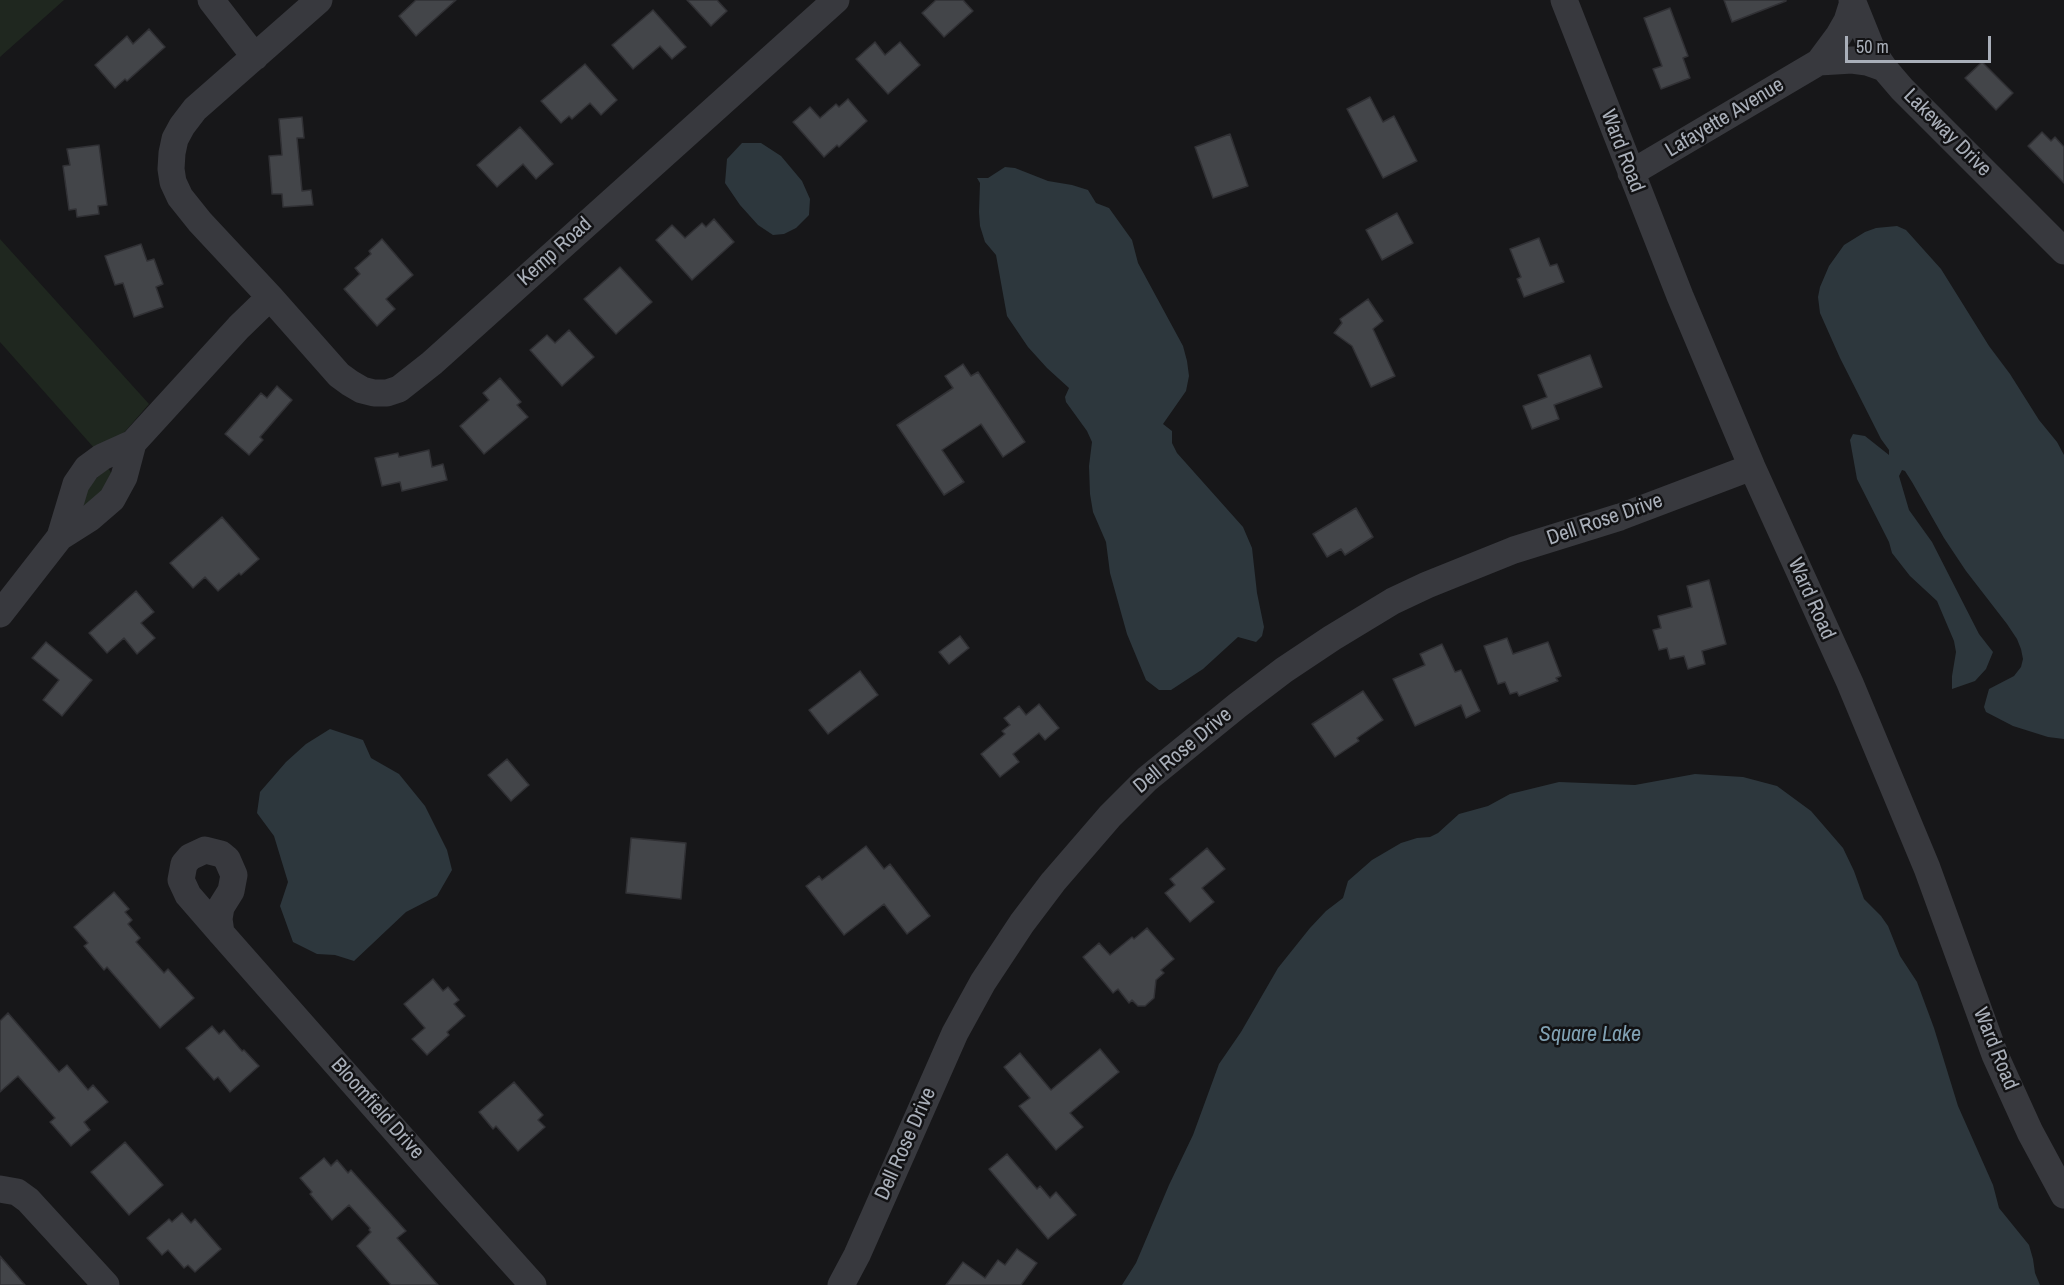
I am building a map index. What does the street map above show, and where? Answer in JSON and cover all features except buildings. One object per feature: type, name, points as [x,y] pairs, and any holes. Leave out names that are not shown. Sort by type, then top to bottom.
[{"type":"street","points":[[211,0],[255,57]]},
{"type":"street","name":"Kemp Road","points":[[319,0],[195,109],[175,139],[171,169],[173,182],[180,197],[200,222],[339,375],[362,390],[374,393],[387,393],[399,389],[432,363],[836,0]]},
{"type":"street","name":"Ward Road","points":[[1564,0],[1631,173],[1752,467],[1850,683],[1927,868],[1995,1055],[2030,1132],[2064,1195]]},
{"type":"street","name":"Lafayette Avenue","points":[[1631,173],[1819,62],[1847,21],[1852,1]]},
{"type":"street","name":"Lakeway Drive","points":[[1852,1],[1873,52],[1884,68],[1902,89],[2064,250]]},
{"type":"street","name":"Lafayette Avenue","points":[[1819,62],[1852,60],[1884,68]]},
{"type":"street","points":[[60,537],[76,484],[81,475],[94,462],[133,443],[239,327],[270,297]]},
{"type":"street","points":[[0,614],[60,537],[90,518],[112,499],[124,477],[133,443]]},
{"type":"street","name":"Dell Rose Drive","points":[[841,1285],[857,1255],[955,1033],[983,982],[1022,923],[1053,882],[1110,816],[1147,779],[1284,670],[1394,601],[1427,585],[1514,550],[1620,517],[1752,467]]},
{"type":"street","name":"Bloomfield Drive","points":[[221,933],[533,1285]]},
{"type":"street","points":[[3,1188],[17,1192],[28,1200],[106,1285]]},
{"type":"shaded area","points":[[0,0],[64,0],[0,57]]},
{"type":"shaded area","points":[[0,239],[149,404],[122,435],[95,449],[0,342]]},
{"type":"shaded area","points":[[108,468],[112,474],[104,491],[85,507],[83,490]]},
{"type":"water","points":[[742,143],[761,143],[781,156],[802,181],[810,199],[809,215],[796,228],[784,234],[773,235],[758,225],[725,183],[727,159]]},
{"type":"water","points":[[1005,167],[1015,168],[1048,181],[1088,190],[1096,203],[1109,208],[1132,240],[1138,263],[1183,346],[1187,361],[1189,376],[1186,391],[1163,424],[1172,431],[1172,443],[1177,453],[1243,527],[1252,548],[1257,593],[1264,627],[1262,636],[1256,642],[1238,637],[1203,669],[1171,690],[1159,690],[1146,680],[1127,634],[1110,573],[1106,542],[1093,512],[1089,466],[1092,442],[1087,431],[1066,402],[1065,397],[1069,388],[1028,347],[1007,316],[996,255],[985,242],[980,226],[980,183],[977,178],[988,178]]},
{"type":"water","points":[[1897,226],[1906,230],[1941,269],[1989,346],[2064,455],[2064,739],[2048,737],[2013,726],[1986,712],[1984,707],[1989,689],[2014,676],[2021,667],[2023,659],[2021,649],[2007,624],[1944,538],[1912,482],[1902,470],[1899,476],[1909,510],[1932,542],[1979,634],[1993,652],[1986,669],[1975,681],[1952,689],[1956,652],[1954,641],[1937,601],[1910,576],[1892,553],[1889,542],[1857,479],[1850,440],[1853,434],[1865,436],[1889,455],[1889,450],[1881,439],[1840,358],[1820,313],[1818,297],[1829,266],[1844,245],[1876,228]]},
{"type":"water","points":[[330,729],[363,740],[371,758],[399,774],[425,806],[447,850],[452,870],[437,896],[406,912],[354,961],[335,955],[317,954],[293,942],[280,906],[288,882],[274,836],[257,813],[260,792],[286,762],[306,744]]},
{"type":"water","name":"Square Lake","points":[[1695,774],[1743,777],[1777,786],[1811,811],[1843,848],[1864,899],[1888,926],[1900,956],[1917,982],[1958,1106],[1993,1185],[1999,1208],[2029,1245],[2040,1285],[1122,1285],[1136,1263],[1193,1135],[1219,1064],[1241,1032],[1278,968],[1310,928],[1326,911],[1343,898],[1348,881],[1372,860],[1401,843],[1430,837],[1438,833],[1459,814],[1488,806],[1510,794],[1559,782],[1635,785]]}]
